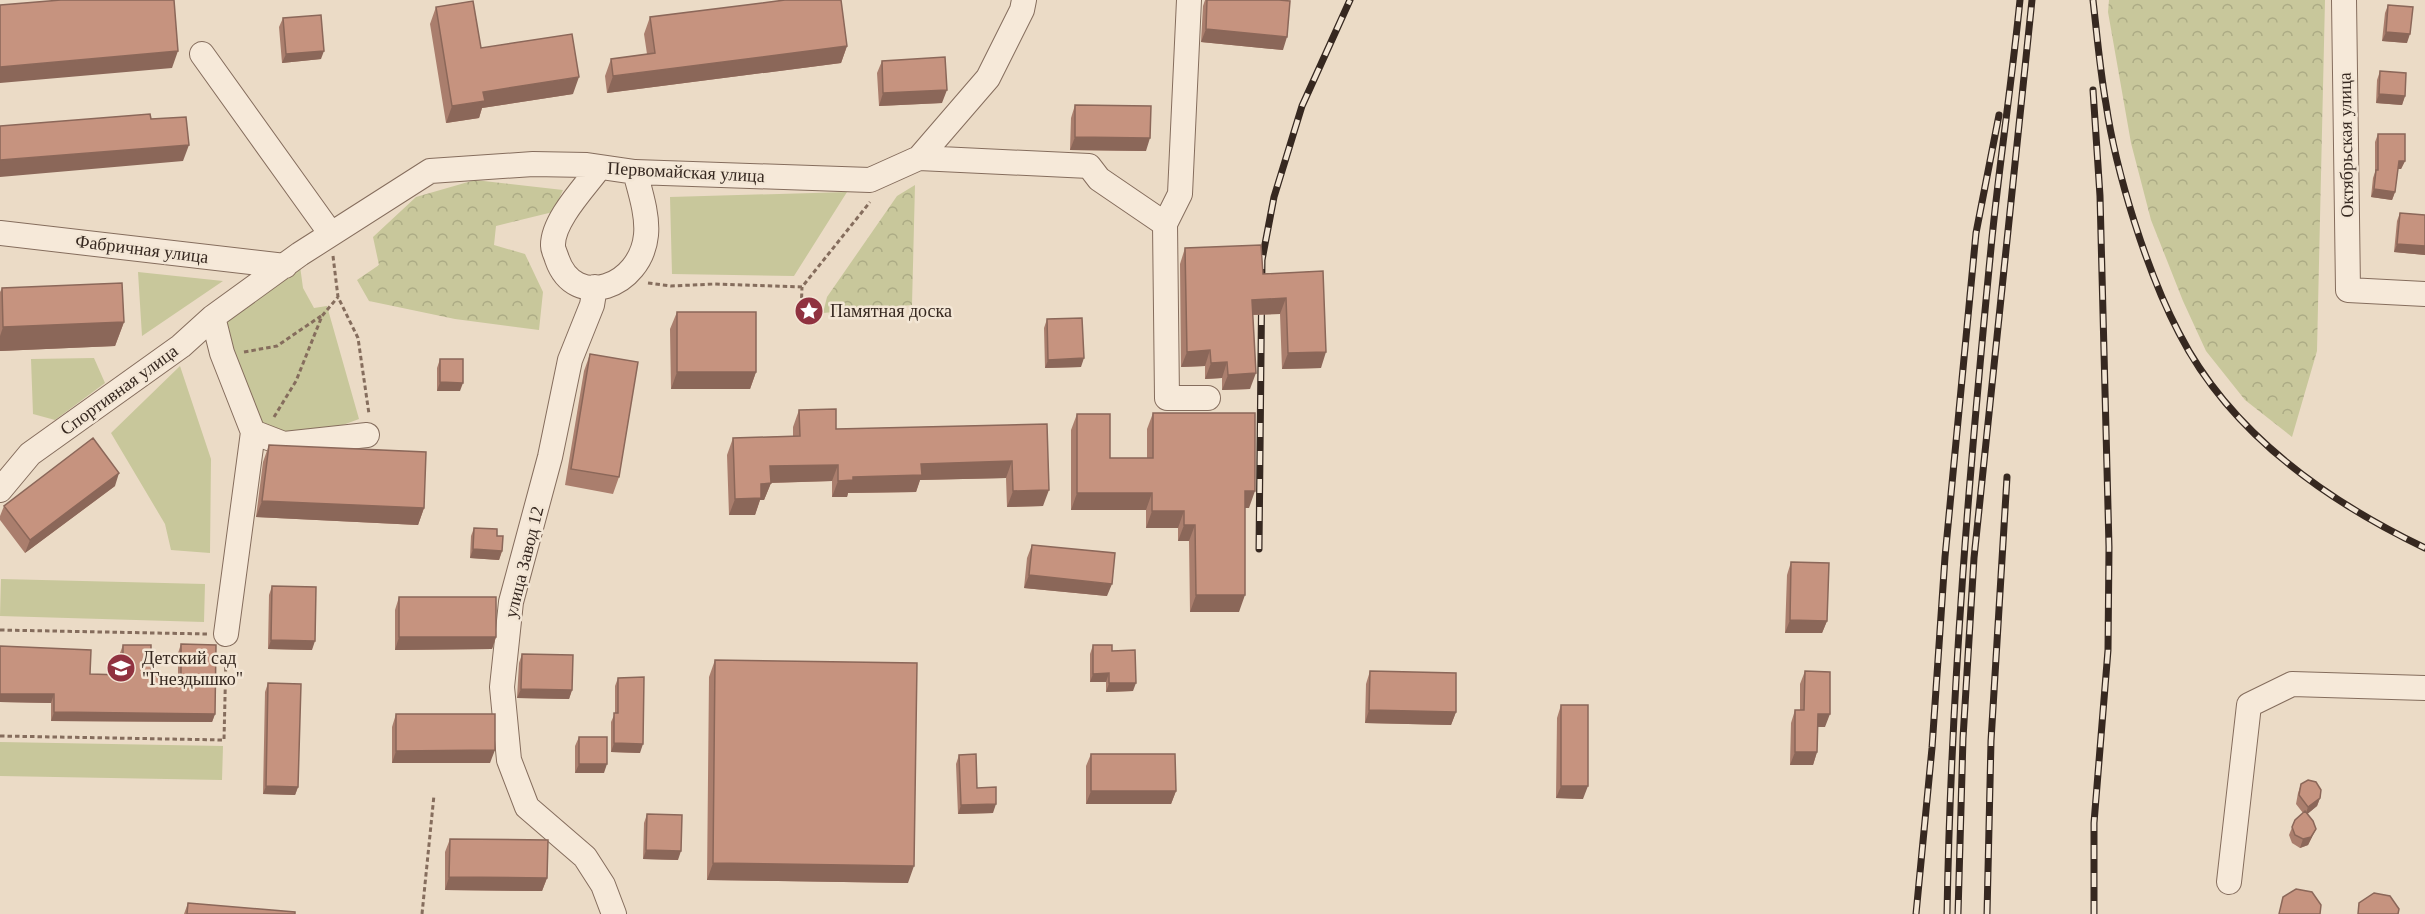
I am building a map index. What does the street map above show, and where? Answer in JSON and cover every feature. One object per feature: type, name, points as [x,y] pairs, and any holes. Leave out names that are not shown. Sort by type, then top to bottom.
[{"type":"street","name":"Первомайская улица","points":[[285,266],[430,171],[533,165],[587,165],[635,172],[870,180],[918,158],[988,78],[1022,10],[1024,0]]},
{"type":"street","points":[[1189,0],[1180,194],[1165,224],[1167,398],[1208,398]]},
{"type":"street","name":"Октябрьская улица","points":[[2344,0],[2348,290],[2425,294]]},
{"type":"street","points":[[202,54],[331,234]]},
{"type":"street","points":[[918,158],[1089,166],[1099,179],[1165,224]]},
{"type":"street","points":[[599,168],[571,204],[559,224],[553,246],[562,275],[575,285],[595,287],[613,285],[622,280],[640,261],[646,234],[635,172]]},
{"type":"street","name":"Фабричная улица","points":[[0,233],[285,266]]},
{"type":"street","name":"Спортивная улица","points":[[0,490],[11,460],[181,346],[213,317],[285,266]]},
{"type":"street","name":"улица Завод 12","points":[[595,287],[592,305],[570,360],[550,457],[511,602],[502,687],[509,760],[527,807],[585,857],[603,885],[614,914]]},
{"type":"street","points":[[213,317],[222,353],[253,432],[226,634]]},
{"type":"street","points":[[253,432],[284,444],[369,427]]},
{"type":"street","points":[[2229,882],[2249,705],[2292,684],[2425,688]]},
{"type":"path","points":[[801,313],[802,287],[871,200]]},
{"type":"path","points":[[331,234],[338,297],[358,338],[369,427]]},
{"type":"path","points":[[622,280],[671,286],[715,284],[802,287]]},
{"type":"path","points":[[222,353],[261,350],[277,346],[322,316],[338,297]]},
{"type":"path","points":[[253,432],[274,417],[296,381],[322,316]]},
{"type":"path","points":[[0,630],[226,634],[225,740],[0,736]]},
{"type":"path","points":[[422,914],[434,795]]},
{"type":"green space","points":[[2109,0],[2325,0],[2317,351],[2292,437],[2245,400],[2206,351],[2183,301],[2151,220],[2131,143],[2108,12]]},
{"type":"green space","points":[[475,180],[563,190],[553,212],[496,226],[494,245],[525,254],[543,292],[539,330],[455,319],[369,301],[357,280],[379,265],[373,237],[416,197]]},
{"type":"green space","points":[[915,185],[912,305],[823,313],[827,297],[897,196]]},
{"type":"green space","points":[[847,192],[794,276],[672,274],[670,197]]},
{"type":"green space","points":[[300,266],[303,288],[314,308],[327,306],[359,419],[324,432],[268,439],[215,350],[230,314]]},
{"type":"green space","points":[[138,272],[223,281],[142,336]]},
{"type":"green space","points":[[94,358],[105,383],[55,420],[33,414],[31,359]]},
{"type":"green space","points":[[180,366],[211,459],[210,553],[171,550],[165,524],[111,433]]},
{"type":"green space","points":[[1,579],[205,584],[204,622],[0,616]]},
{"type":"green space","points":[[0,742],[223,746],[222,780],[0,776]]},
{"type":"building","points":[[61,0],[174,0],[178,51],[0,67],[0,5]]},
{"type":"building","points":[[785,0],[841,0],[847,46],[613,76],[611,59],[655,53],[650,17]]},
{"type":"building","points":[[1207,0],[1290,1],[1287,37],[1206,29]]},
{"type":"building","points":[[473,1],[481,48],[572,34],[579,77],[483,92],[485,101],[452,106],[436,7]]},
{"type":"building","points":[[2388,5],[2413,7],[2410,34],[2386,32]]},
{"type":"building","points":[[321,15],[324,51],[286,54],[283,18]]},
{"type":"building","points":[[945,57],[947,90],[883,93],[882,61]]},
{"type":"building","points":[[2380,71],[2406,73],[2405,96],[2379,94]]},
{"type":"building","points":[[1075,105],[1151,106],[1150,138],[1075,137]]},
{"type":"building","points":[[150,114],[151,119],[186,117],[189,145],[0,160],[0,126]]},
{"type":"building","points":[[2378,134],[2405,134],[2405,161],[2399,161],[2395,192],[2374,189],[2376,170],[2378,170]]},
{"type":"building","points":[[2400,213],[2425,215],[2425,246],[2397,244]]},
{"type":"building","points":[[1261,245],[1263,274],[1323,271],[1326,352],[1288,353],[1286,298],[1252,300],[1256,373],[1228,375],[1227,362],[1211,363],[1210,350],[1187,352],[1185,248]]},
{"type":"building","points":[[122,283],[124,322],[3,327],[2,288]]},
{"type":"building","points":[[677,312],[756,312],[756,372],[677,372]]},
{"type":"building","points":[[1082,318],[1084,358],[1048,360],[1047,319]]},
{"type":"building","points":[[590,354],[638,362],[619,477],[571,469]]},
{"type":"building","points":[[440,359],[463,359],[463,383],[440,382]]},
{"type":"building","points":[[836,409],[836,429],[1047,424],[1049,490],[1013,491],[1012,461],[921,464],[922,475],[853,477],[853,480],[838,481],[838,465],[770,466],[771,483],[761,484],[761,498],[735,499],[733,438],[800,436],[799,410]]},
{"type":"building","points":[[1153,413],[1255,413],[1255,491],[1245,491],[1245,595],[1196,595],[1195,525],[1184,525],[1184,511],[1152,511],[1152,493],[1077,493],[1077,414],[1110,414],[1110,458],[1153,458]]},
{"type":"building","points":[[93,438],[119,473],[30,540],[4,506]]},
{"type":"building","points":[[269,445],[426,452],[424,508],[262,501]]},
{"type":"building","points":[[474,528],[497,529],[497,536],[503,536],[502,551],[473,549]]},
{"type":"building","points":[[1032,545],[1115,553],[1112,584],[1029,575]]},
{"type":"building","points":[[1791,562],[1829,563],[1827,621],[1790,620]]},
{"type":"building","points":[[272,586],[316,587],[315,641],[271,640]]},
{"type":"building","points":[[399,597],[496,597],[496,637],[399,637]]},
{"type":"building","points":[[181,644],[216,645],[215,714],[54,712],[54,694],[0,694],[0,646],[91,650],[90,674],[123,675],[123,645],[151,645],[151,676],[181,677]]},
{"type":"building","points":[[1093,645],[1112,645],[1112,651],[1135,650],[1136,683],[1109,683],[1109,673],[1093,674]]},
{"type":"building","points":[[522,654],[573,655],[572,690],[521,689]]},
{"type":"building","points":[[715,660],[917,663],[914,866],[713,863]]},
{"type":"building","points":[[1370,671],[1456,673],[1456,712],[1369,710]]},
{"type":"building","points":[[1805,671],[1830,672],[1830,714],[1818,714],[1817,752],[1795,752],[1795,710],[1804,710]]},
{"type":"building","points":[[644,677],[643,744],[614,743],[614,713],[618,713],[618,678]]},
{"type":"building","points":[[268,683],[301,684],[298,787],[266,786]]},
{"type":"building","points":[[1561,705],[1588,705],[1588,786],[1561,786]]},
{"type":"building","points":[[396,714],[495,714],[495,750],[396,751]]},
{"type":"building","points":[[579,737],[607,737],[607,764],[579,764]]},
{"type":"building","points":[[976,754],[977,788],[996,787],[996,804],[961,805],[959,755]]},
{"type":"building","points":[[1091,754],[1175,754],[1176,791],[1091,791]]},
{"type":"building","points":[[2308,780],[2316,782],[2321,790],[2320,798],[2308,807],[2299,795],[2301,784]]},
{"type":"building","points":[[2305,811],[2316,829],[2311,837],[2303,839],[2295,835],[2292,827],[2295,820]]},
{"type":"building","points":[[647,814],[682,815],[681,851],[646,850]]},
{"type":"building","points":[[450,839],[548,840],[547,878],[449,877]]},
{"type":"building","points":[[2296,889],[2312,892],[2321,905],[2320,914],[2279,914],[2283,897]]},
{"type":"building","points":[[2374,893],[2390,896],[2399,909],[2398,914],[2358,914],[2359,903]]},
{"type":"building","points":[[188,903],[295,912],[295,914],[187,914]]},
{"type":"railway","points":[[1259,549],[1262,260],[1274,197],[1302,106],[1350,0]]},
{"type":"railway","points":[[1947,914],[1957,660],[1969,491],[1992,238],[2020,0]]},
{"type":"railway","points":[[1958,914],[1963,738],[1974,558],[2032,0]]},
{"type":"railway","points":[[2093,0],[2106,104],[2125,191],[2144,252],[2167,308],[2200,369],[2253,433],[2284,460],[2352,509],[2425,548]]},
{"type":"railway","points":[[2093,90],[2100,196],[2109,547],[2108,650],[2094,823],[2094,914]]},
{"type":"railway","points":[[1916,914],[1932,748],[1945,557],[1976,233],[1999,115]]},
{"type":"railway","points":[[1987,914],[1991,741],[2007,477]]},
{"type":"place","name":"Памятная доска","points":[[809,311]]},
{"type":"place","name":"Детский сад \"Гнездышко\"","points":[[121,668]]}]
